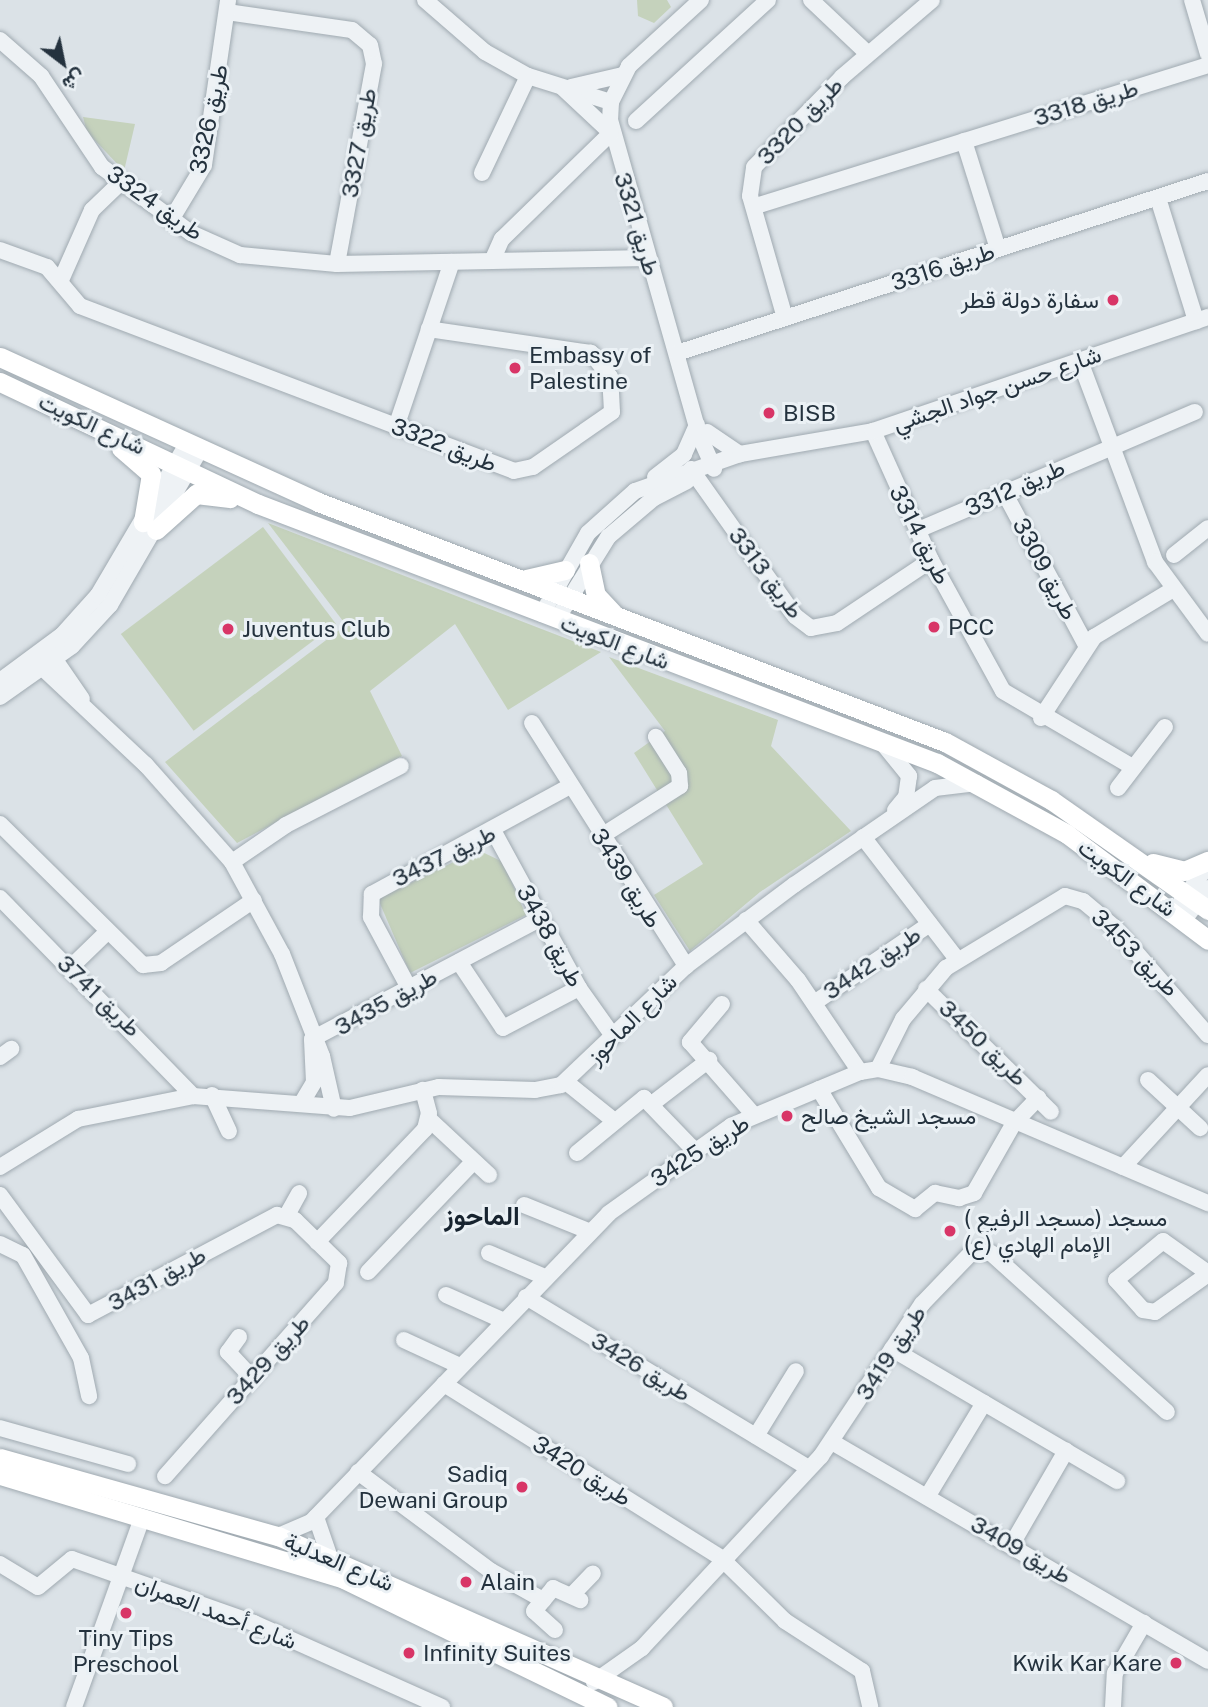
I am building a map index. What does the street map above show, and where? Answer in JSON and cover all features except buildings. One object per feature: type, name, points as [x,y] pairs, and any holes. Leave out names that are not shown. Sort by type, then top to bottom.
[{"type":"main road","name":"شارع الكويت","points":[[0,357],[193,447],[507,578],[560,594],[970,754],[1200,899]]},
{"type":"main road","name":"شارع الكويت","points":[[0,382],[183,466],[258,504],[880,742],[977,783],[1067,834],[1208,940]]},
{"type":"main road","points":[[99,428],[151,474],[149,526]]},
{"type":"main road","points":[[149,526],[196,494],[258,504]]},
{"type":"main road","points":[[589,563],[596,595],[619,618]]},
{"type":"main road","points":[[507,578],[544,579],[565,570]]},
{"type":"main road","points":[[1141,861],[1184,872],[1208,863]]},
{"type":"main road","name":"شارع العدلية","points":[[0,1458],[278,1536],[329,1555],[594,1682],[612,1698]]},
{"type":"main road","name":"شارع العدلية","points":[[0,1475],[344,1579],[562,1685],[663,1707]]},
{"type":"street","points":[[425,0],[485,52],[528,76],[611,102]]},
{"type":"street","name":"طريق 3321","points":[[701,0],[623,75],[611,102],[611,133],[677,353],[715,467]]},
{"type":"street","points":[[811,0],[867,53]]},
{"type":"street","name":"طريق 3320","points":[[785,318],[749,185],[763,154],[867,53],[932,0]]},
{"type":"street","points":[[1192,0],[1208,54]]},
{"type":"street","points":[[636,121],[766,1]]},
{"type":"street","name":"طريق 3326","points":[[171,220],[204,165],[227,6],[352,30]]},
{"type":"street","name":"طريق 3327","points":[[337,264],[374,64],[370,45],[352,30]]},
{"type":"street","name":"طريق 3324","points":[[0,40],[30,63],[83,145],[121,182],[171,220],[240,255],[337,264],[648,258]]},
{"type":"street","name":"طريق 3318","points":[[756,206],[1208,65]]},
{"type":"street","points":[[563,88],[623,75]]},
{"type":"street","points":[[482,173],[528,76]]},
{"type":"street","points":[[492,261],[502,239],[611,133],[563,88]]},
{"type":"street","points":[[964,141],[998,249]]},
{"type":"street","name":"طريق 3316","points":[[677,353],[1208,181]]},
{"type":"street","points":[[61,280],[92,210],[121,182]]},
{"type":"street","name":"شارع حسن جواد الجشي","points":[[715,467],[740,454],[873,431],[1202,319],[1158,198]]},
{"type":"street","name":"طريق 3322","points":[[0,250],[47,267],[61,280],[80,306],[519,471],[603,423],[615,405],[606,369],[591,353],[429,329]]},
{"type":"street","points":[[396,427],[452,262]]},
{"type":"street","points":[[1080,361],[1155,562],[1172,590],[1208,634]]},
{"type":"street","name":"طريق 3312","points":[[918,530],[1112,445],[1195,412]]},
{"type":"street","points":[[635,491],[684,454],[703,426],[740,454]]},
{"type":"street","name":"طريق 3314","points":[[873,431],[932,560],[999,685],[1041,718],[1129,765]]},
{"type":"street","name":"شارع حسن جواد الجشي","points":[[549,617],[560,594],[565,570],[588,533],[635,491],[796,445]]},
{"type":"street","points":[[0,697],[51,654],[98,595],[149,526],[193,447]]},
{"type":"street","name":"شارع حسن جواد الجشي","points":[[560,594],[636,512],[693,474]]},
{"type":"street","name":"طريق 3313","points":[[693,474],[795,616],[811,628],[836,623],[932,560]]},
{"type":"street","name":"طريق 3309","points":[[1004,492],[1086,645]]},
{"type":"street","points":[[1174,555],[1208,528]]},
{"type":"street","name":"طريق 3309","points":[[1041,718],[1086,645],[1172,590]]},
{"type":"street","points":[[51,654],[106,727]]},
{"type":"street","points":[[0,681],[37,665]]},
{"type":"street","points":[[3,1158],[78,1119],[193,1096],[212,1095],[327,1108],[313,1039],[282,954],[232,862],[106,727],[37,665]]},
{"type":"street","name":"طريق 3439","points":[[532,723],[600,837],[686,966]]},
{"type":"street","points":[[1118,788],[1129,765],[1165,727]]},
{"type":"street","points":[[600,837],[680,786],[680,773],[656,737]]},
{"type":"street","name":"شارع الماحوز","points":[[880,742],[903,763],[909,782],[889,818]]},
{"type":"street","points":[[232,862],[286,825],[401,766]]},
{"type":"street","name":"شارع الماحوز","points":[[327,1108],[459,1085],[535,1090],[566,1082],[686,966],[746,920],[889,818],[945,784],[977,783]]},
{"type":"street","name":"طريق 3437","points":[[409,988],[371,917],[372,894],[494,832],[570,786]]},
{"type":"street","points":[[0,824],[135,960],[152,965],[254,900]]},
{"type":"street","name":"طريق 3438","points":[[494,832],[579,988],[613,1036]]},
{"type":"street","points":[[863,836],[957,958],[926,989],[878,1069],[1208,1203]]},
{"type":"street","points":[[1179,916],[1200,899],[1208,863]]},
{"type":"street","name":"طريق 3453","points":[[957,958],[1048,901],[1074,897],[1090,906],[1152,965],[1208,1035]]},
{"type":"street","name":"طريق 3741","points":[[0,898],[193,1096]]},
{"type":"street","name":"طريق 3435","points":[[313,1039],[540,919]]},
{"type":"street","name":"طريق 3442","points":[[746,920],[814,1003],[860,1072]]},
{"type":"street","name":"طريق 3442","points":[[814,1003],[930,924]]},
{"type":"street","points":[[70,968],[106,933]]},
{"type":"street","name":"طريق 3435","points":[[459,962],[502,1028],[579,988]]},
{"type":"street","name":"طريق 3450","points":[[926,989],[1051,1111]]},
{"type":"street","points":[[722,1004],[690,1037],[754,1115]]},
{"type":"street","points":[[301,1104],[314,1082],[313,1039]]},
{"type":"street","points":[[653,1103],[709,1060]]},
{"type":"street","name":"طريق 3425","points":[[278,1536],[316,1517],[588,1231],[694,1150],[754,1115],[860,1072],[878,1069]]},
{"type":"street","points":[[1123,1167],[1208,1075]]},
{"type":"street","points":[[1149,1080],[1200,1128]]},
{"type":"street","points":[[566,1082],[612,1119]]},
{"type":"street","name":"طريق 3450","points":[[819,1089],[879,1188],[912,1209],[935,1193],[958,1198],[974,1193],[1014,1123],[1038,1098]]},
{"type":"street","points":[[423,1090],[429,1119],[489,1175]]},
{"type":"street","points":[[212,1095],[229,1131]]},
{"type":"street","points":[[577,1153],[612,1119],[639,1098],[653,1103],[694,1150]]},
{"type":"street","points":[[299,1193],[287,1215],[317,1242],[429,1119]]},
{"type":"street","points":[[368,1272],[474,1161]]},
{"type":"street","points":[[0,1183],[34,1247],[81,1358],[89,1396]]},
{"type":"street","name":"طريق 3431","points":[[0,1195],[34,1247],[73,1290],[88,1315],[113,1304],[268,1218],[287,1215]]},
{"type":"street","points":[[524,1205],[588,1231]]},
{"type":"street","points":[[1163,1241],[1208,1273],[1155,1312],[1143,1310],[1116,1280],[1163,1241]]},
{"type":"street","name":"طريق 3429","points":[[165,1476],[339,1279],[338,1263],[317,1242]]},
{"type":"street","points":[[0,1244],[34,1247]]},
{"type":"street","name":"طريق 3419","points":[[612,1698],[642,1648],[721,1558],[832,1442],[926,1299],[982,1250],[1167,1412]]},
{"type":"street","points":[[489,1253],[545,1278]]},
{"type":"street","points":[[446,1295],[504,1321]]},
{"type":"street","name":"طريق 3426","points":[[526,1297],[808,1468]]},
{"type":"street","points":[[239,1337],[228,1352],[252,1378]]},
{"type":"street","points":[[404,1339],[460,1366]]},
{"type":"street","points":[[892,1349],[1117,1481]]},
{"type":"street","points":[[756,1436],[796,1371]]},
{"type":"street","name":"طريق 3420","points":[[444,1384],[721,1558],[785,1621],[862,1671],[870,1707]]},
{"type":"street","points":[[927,1497],[984,1403]]},
{"type":"street","points":[[0,1428],[128,1464]]},
{"type":"street","name":"طريق 3409","points":[[832,1442],[1012,1544],[1208,1661]]},
{"type":"street","points":[[1012,1544],[1066,1451]]},
{"type":"street","points":[[358,1472],[491,1571],[543,1600]]},
{"type":"street","points":[[316,1517],[329,1555]]},
{"type":"street","points":[[76,1707],[142,1518]]},
{"type":"street","name":"شارع أحمد العمران","points":[[0,1564],[38,1587],[66,1559],[122,1576],[254,1623],[442,1707]]},
{"type":"street","points":[[555,1630],[534,1614],[543,1600],[555,1586],[576,1597],[593,1573]]},
{"type":"street","points":[[1113,1707],[1117,1666],[1143,1623]]},
{"type":"street","name":"طريق 3419","points":[[594,1682],[642,1648]]},
{"type":"green space","points":[[637,0],[667,0],[671,7],[654,23],[638,16]]},
{"type":"green space","points":[[83,117],[135,124],[124,171],[87,132]]},
{"type":"green space","points":[[268,523],[601,652],[508,710],[455,624],[370,691],[402,756],[237,843],[165,762],[346,625]]},
{"type":"green space","name":"Juventus Club","points":[[263,527],[336,624],[194,731],[121,634]]},
{"type":"green space","points":[[609,657],[778,720],[771,746],[851,831],[760,892],[690,951],[654,895],[703,864],[634,753],[665,731]]},
{"type":"green space","points":[[478,850],[503,862],[526,915],[410,973],[378,899]]},
{"type":"place","name":"سفارة دولة قطر","points":[[1113,300]]},
{"type":"place","name":"Embassy of Palestine","points":[[515,368]]},
{"type":"place","name":"BISB","points":[[769,413]]},
{"type":"place","name":"PCC","points":[[934,627]]},
{"type":"place","name":"Juventus Club","points":[[228,629]]},
{"type":"place","name":"مسجد الشيخ صالح","points":[[787,1116]]},
{"type":"place","name":"( مسجد الرفيع) مسجد الإمام الهادي (ع)","points":[[950,1231]]},
{"type":"place","name":"Sadiq Dewani Group","points":[[522,1487]]},
{"type":"place","name":"Alain","points":[[466,1582]]},
{"type":"place","name":"Tiny Tips Preschool","points":[[126,1613]]},
{"type":"place","name":"Infinity Suites","points":[[409,1653]]},
{"type":"place","name":"Kwik Kar Kare","points":[[1176,1663]]},
{"type":"district","name":"الماحوز","points":[[482,1216]]}]
